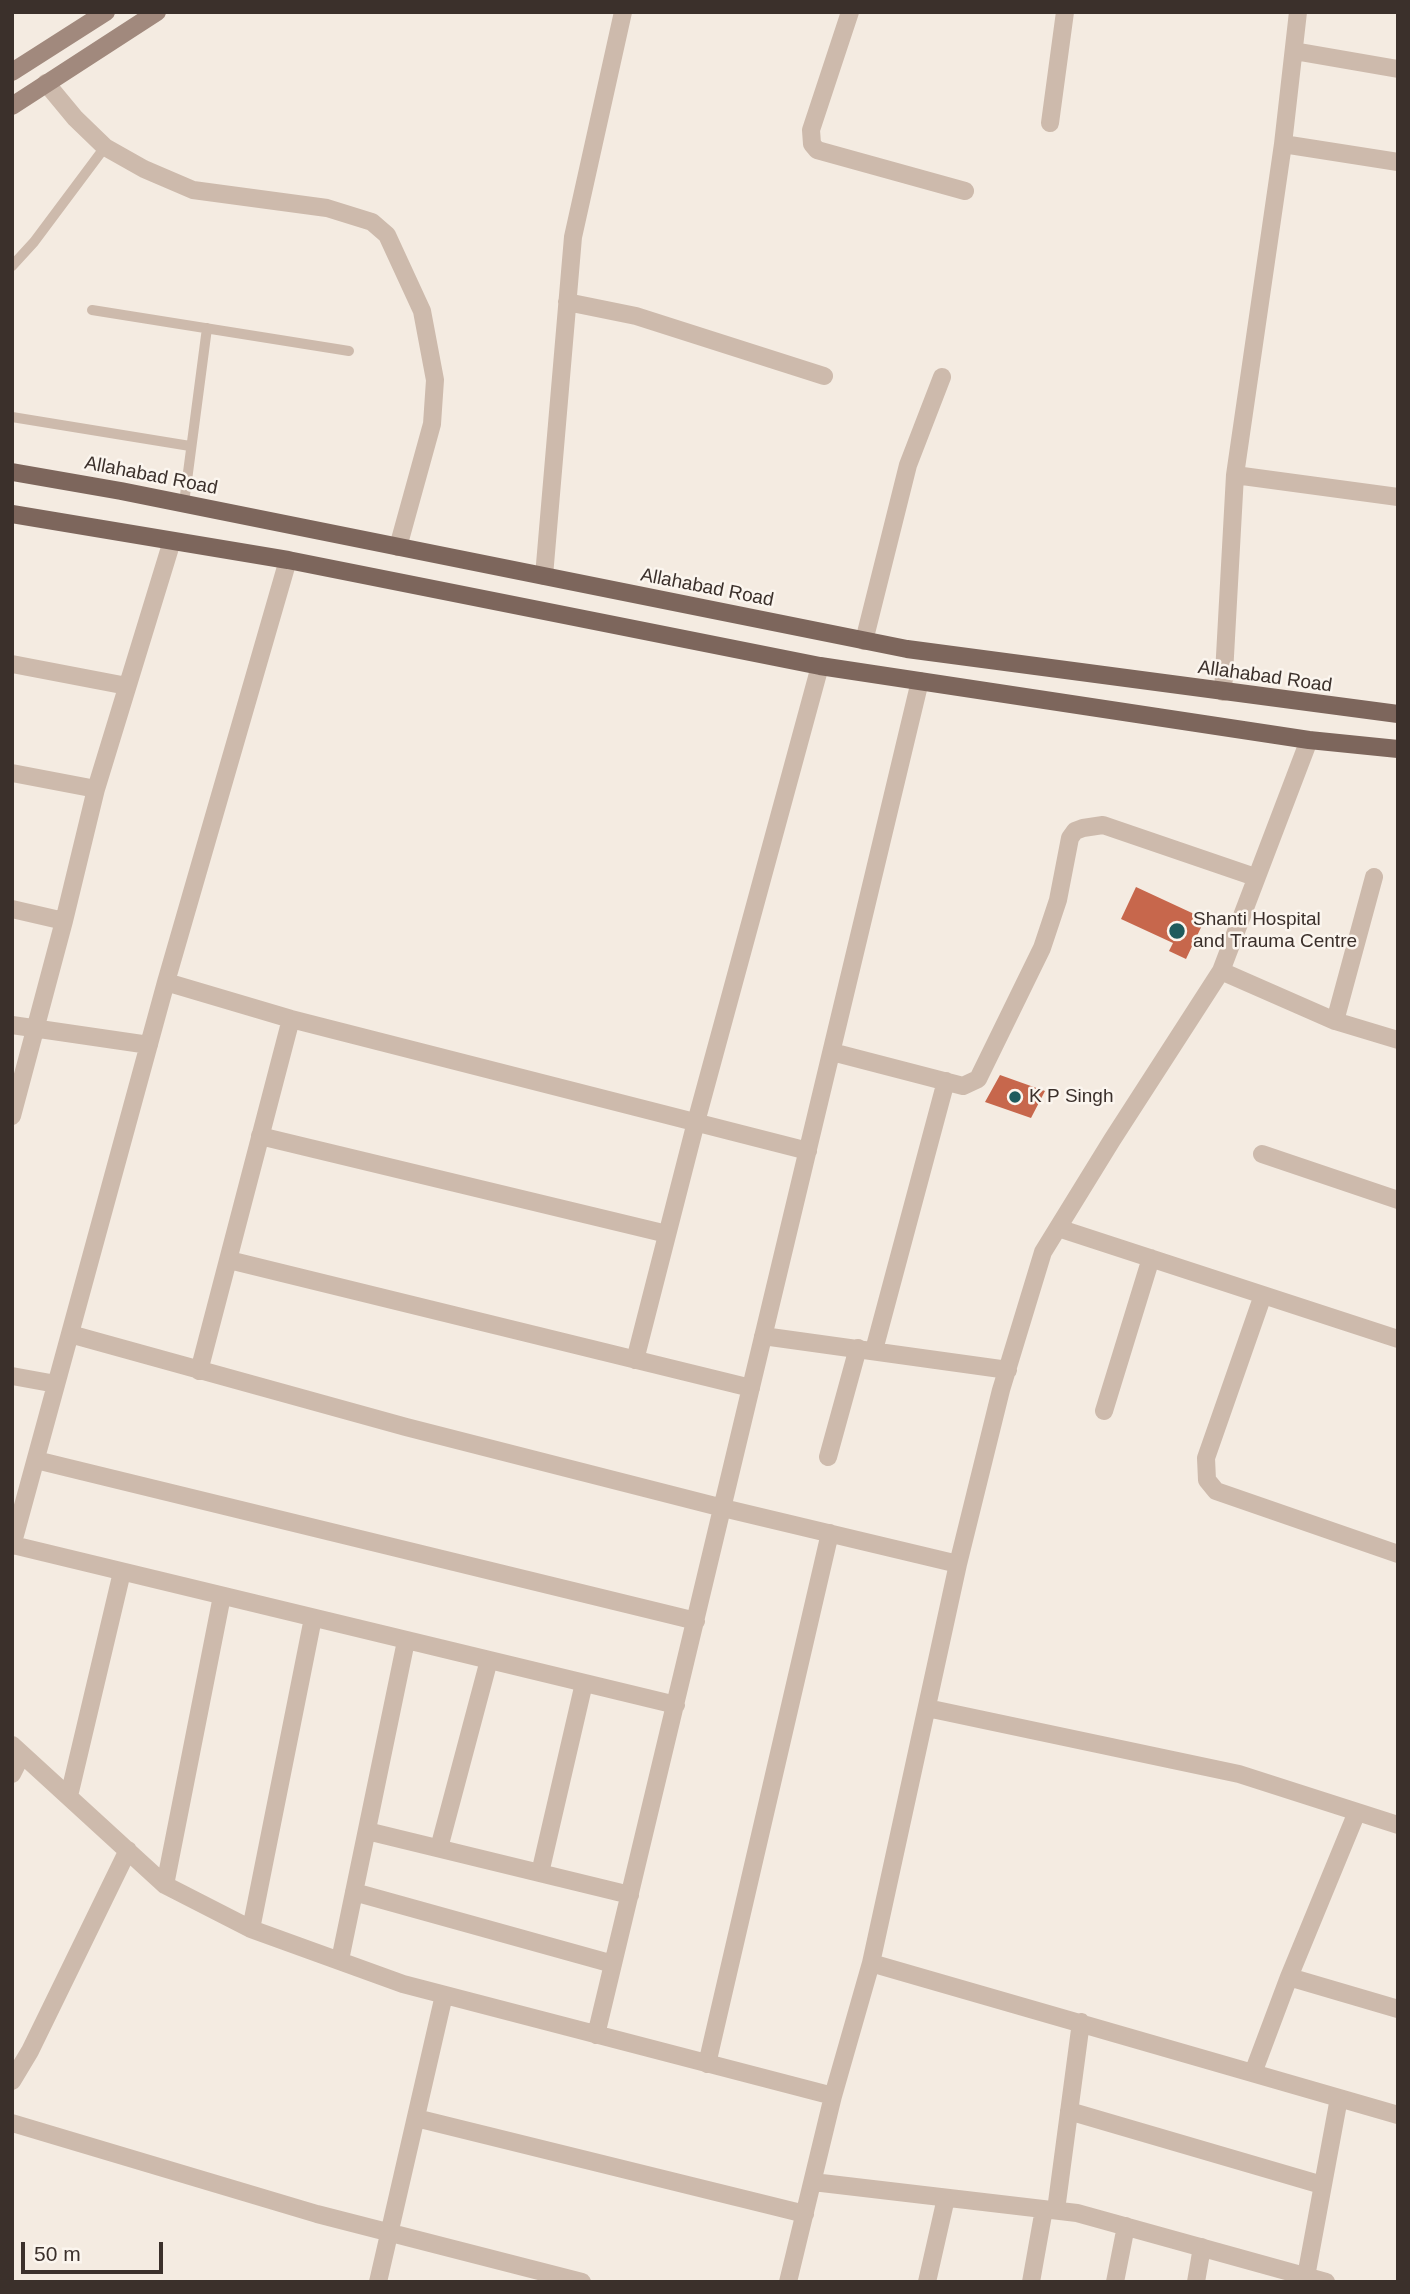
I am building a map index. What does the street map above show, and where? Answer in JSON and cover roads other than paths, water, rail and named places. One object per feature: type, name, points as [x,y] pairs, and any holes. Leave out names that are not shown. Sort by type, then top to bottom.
[{"type":"main road","points":[[12,72],[106,12]]},
{"type":"main road","points":[[13,104],[157,12]]},
{"type":"main road","name":"Allahabad Road","points":[[12,472],[184,503],[906,649],[1398,714]]},
{"type":"main road","points":[[12,514],[288,560],[820,666],[1308,740],[1398,749]]},
{"type":"street","points":[[544,576],[573,237],[623,12]]},
{"type":"street","points":[[850,12],[811,130],[812,144],[817,150],[965,191]]},
{"type":"street","points":[[1050,123],[1065,12]]},
{"type":"street","points":[[1223,692],[1235,475],[1283,144],[1298,12]]},
{"type":"street","points":[[1294,51],[1398,69]]},
{"type":"street","points":[[46,83],[75,118],[105,147],[144,169],[193,190],[327,208],[372,222],[387,235],[422,311],[435,380],[432,424],[398,547]]},
{"type":"street","points":[[1283,144],[1398,162]]},
{"type":"street","points":[[568,302],[636,316],[824,376]]},
{"type":"street","points":[[864,641],[908,466],[942,377]]},
{"type":"street","points":[[1235,475],[1398,497]]},
{"type":"street","points":[[12,1116],[96,789],[172,541]]},
{"type":"street","points":[[288,560],[166,982],[12,1546],[676,1705]]},
{"type":"street","points":[[12,664],[127,686]]},
{"type":"street","points":[[635,1360],[696,1122],[820,666]]},
{"type":"street","points":[[596,2035],[920,681]]},
{"type":"street","points":[[788,2282],[833,2096],[871,1963],[958,1564],[1007,1370],[1043,1252],[1222,971],[1308,740]]},
{"type":"street","points":[[12,773],[96,789]]},
{"type":"street","points":[[832,1052],[963,1086],[978,1079],[1042,948],[1058,900],[1070,838],[1075,831],[1103,825],[1255,877]]},
{"type":"street","points":[[1335,1021],[1374,877]]},
{"type":"street","points":[[12,909],[64,921]]},
{"type":"street","points":[[1222,971],[1335,1021],[1398,1040]]},
{"type":"street","points":[[166,982],[292,1019],[808,1151]]},
{"type":"street","points":[[199,1371],[292,1019]]},
{"type":"street","points":[[12,1025],[149,1045]]},
{"type":"street","points":[[828,1457],[867,1349],[946,1081]]},
{"type":"street","points":[[260,1136],[667,1234]]},
{"type":"street","points":[[1262,1154],[1398,1200]]},
{"type":"street","points":[[1058,1228],[1398,1339]]},
{"type":"street","points":[[1104,1411],[1151,1258]]},
{"type":"street","points":[[229,1260],[751,1388]]},
{"type":"street","points":[[1263,1295],[1206,1458],[1207,1480],[1216,1491],[1398,1554]]},
{"type":"street","points":[[70,1334],[199,1371],[723,1508],[958,1564]]},
{"type":"street","points":[[764,1336],[1007,1370]]},
{"type":"street","points":[[12,1376],[56,1384]]},
{"type":"street","points":[[36,1460],[696,1621]]},
{"type":"street","points":[[707,2063],[830,1533]]},
{"type":"street","points":[[69,1796],[122,1572]]},
{"type":"street","points":[[164,1885],[222,1596]]},
{"type":"street","points":[[251,1929],[313,1618]]},
{"type":"street","points":[[340,1960],[406,1641]]},
{"type":"street","points":[[439,1848],[489,1660]]},
{"type":"street","points":[[540,1873],[584,1683]]},
{"type":"street","points":[[927,1708],[1238,1774],[1398,1825]]},
{"type":"street","points":[[17,1749],[164,1885],[251,1929],[403,1984],[833,2096]]},
{"type":"street","points":[[12,1774],[17,1749]]},
{"type":"street","points":[[1253,2073],[1357,1812]]},
{"type":"street","points":[[367,1830],[630,1895]]},
{"type":"street","points":[[12,2081],[30,2051],[128,1850]]},
{"type":"street","points":[[354,1892],[613,1964]]},
{"type":"street","points":[[871,1963],[1398,2115]]},
{"type":"street","points":[[1289,1977],[1398,2009]]},
{"type":"street","points":[[378,2282],[444,1995]]},
{"type":"street","points":[[1031,2282],[1050,2210],[1069,2111],[1081,2022]]},
{"type":"street","points":[[1305,2279],[1339,2098]]},
{"type":"street","points":[[1069,2111],[1322,2185]]},
{"type":"street","points":[[416,2118],[805,2214]]},
{"type":"street","points":[[12,2123],[317,2214],[582,2282]]},
{"type":"street","points":[[813,2182],[1077,2213],[1305,2279],[1326,2282]]},
{"type":"street","points":[[928,2282],[946,2197]]},
{"type":"street","points":[[1115,2282],[1125,2226]]},
{"type":"street","points":[[1196,2282],[1202,2247]]},
{"type":"lane","points":[[12,266],[34,242],[105,147]]},
{"type":"lane","points":[[92,310],[349,351]]},
{"type":"lane","points":[[184,503],[207,328]]},
{"type":"lane","points":[[12,417],[190,446]]},
{"type":"place","name":"Shanti Hospital and Trauma Centre","points":[[1177,931]]},
{"type":"place","name":"K P Singh","points":[[1015,1097]]}]
